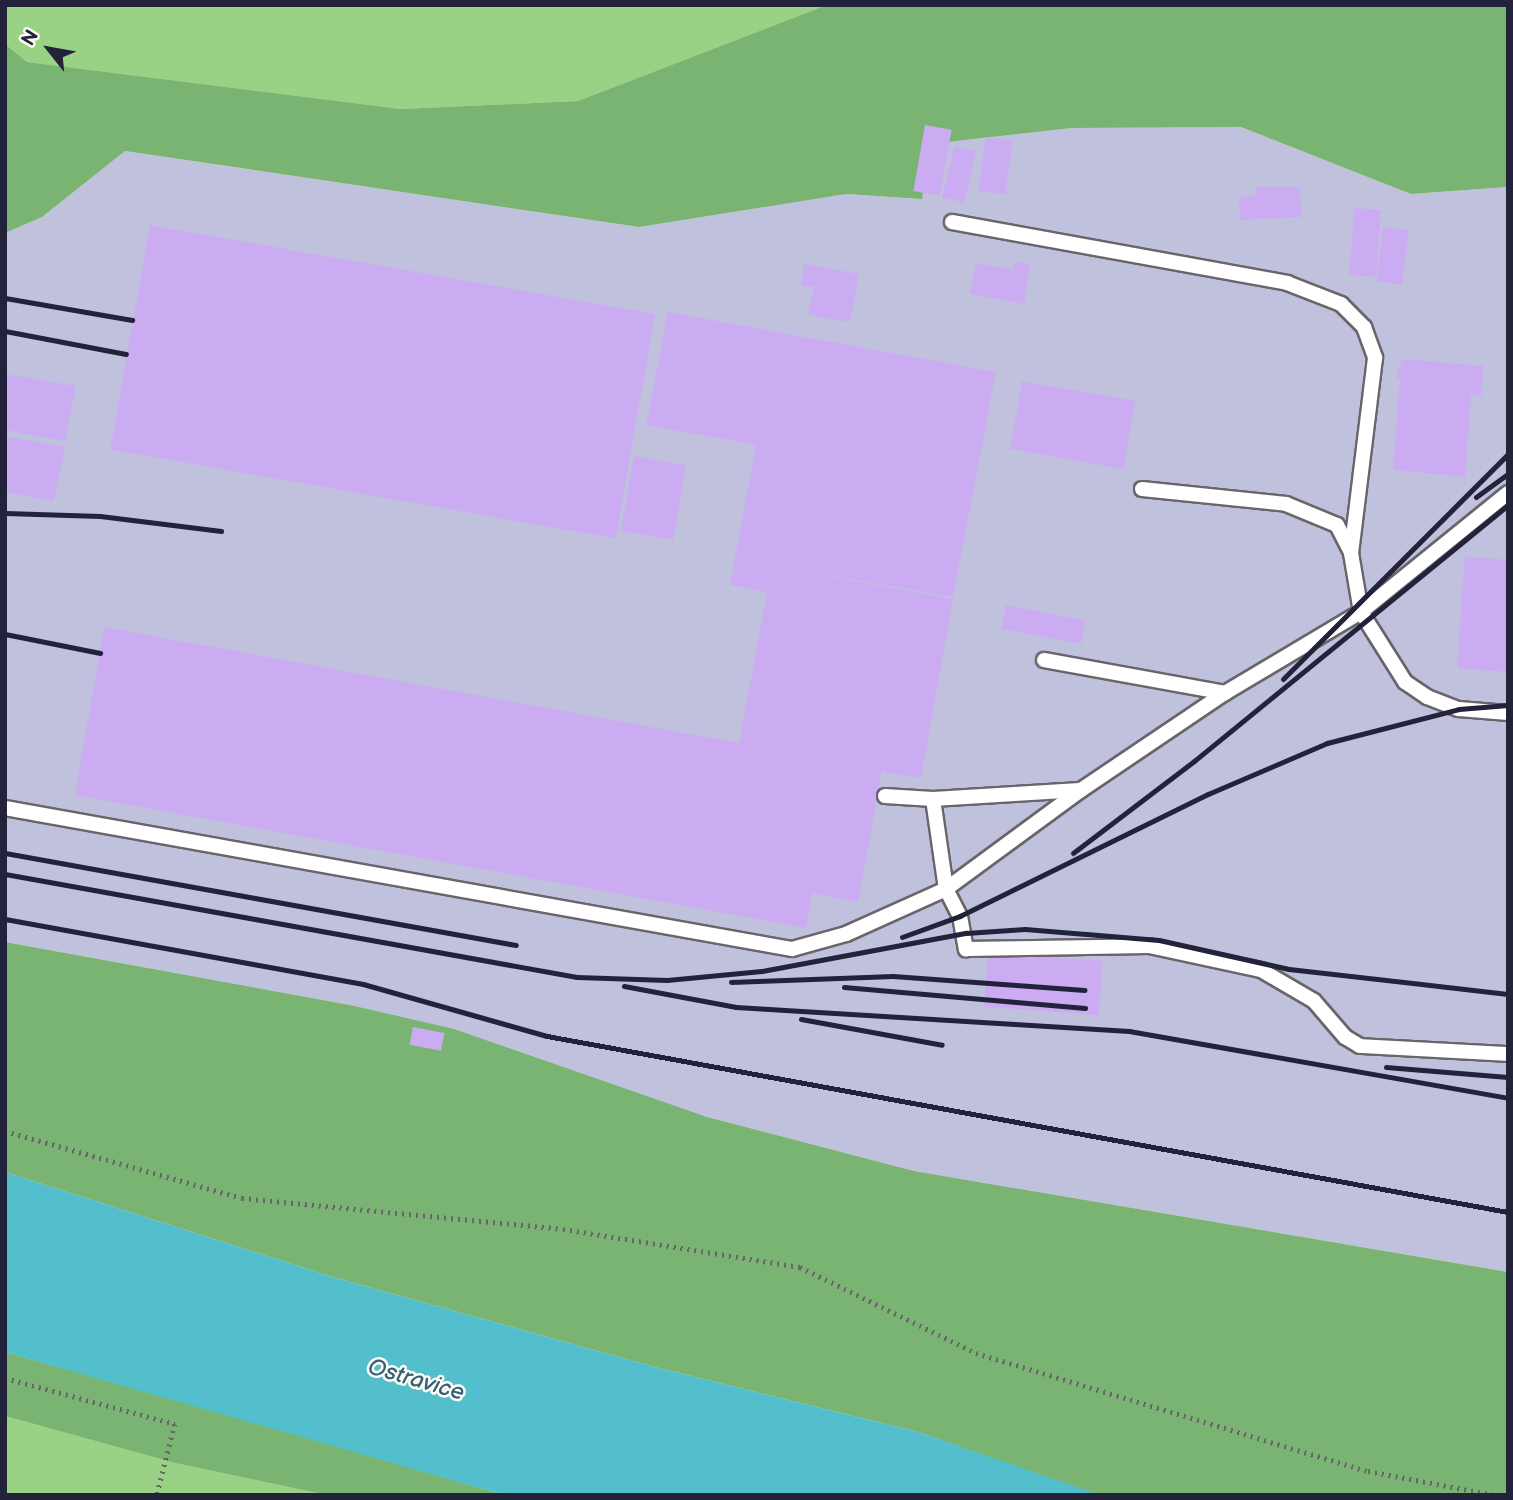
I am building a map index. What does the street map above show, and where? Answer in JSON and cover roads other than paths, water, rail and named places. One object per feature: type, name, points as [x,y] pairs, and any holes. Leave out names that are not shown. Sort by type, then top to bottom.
[{"type":"lane","points":[[952,222],[1287,283],[1341,304],[1364,327],[1375,358],[1351,553],[1361,612],[1387,659],[1405,682],[1427,697],[1459,709],[1508,713]]},
{"type":"lane","points":[[1142,489],[1286,504],[1337,526],[1351,553]]},
{"type":"lane","points":[[5,808],[792,949],[846,934],[946,890],[1082,790],[1225,693],[1361,612],[1508,493]]},
{"type":"lane","points":[[1044,660],[1225,693]]},
{"type":"lane","points":[[885,796],[933,799],[1082,790]]},
{"type":"lane","points":[[933,799],[946,890],[960,916],[966,948],[1149,946],[1261,970],[1314,1001],[1345,1037],[1360,1046],[1508,1054]]},
{"type":"water","name":"Ostravice","points":[[5,1172],[336,1278],[651,1366],[918,1432],[1100,1495],[504,1495],[5,1352]]},
{"type":"railway","points":[[5,298],[132,320]]},
{"type":"railway","points":[[5,331],[126,354]]},
{"type":"railway","points":[[1283,679],[1508,454]]},
{"type":"railway","points":[[1476,497],[1508,474]]},
{"type":"railway","points":[[1073,853],[1194,761],[1508,505]]},
{"type":"railway","points":[[5,513],[100,516],[221,531]]},
{"type":"railway","points":[[5,634],[100,653]]},
{"type":"railway","points":[[902,937],[960,916],[1208,794],[1327,743],[1459,709],[1508,705]]},
{"type":"railway","points":[[5,853],[516,945]]},
{"type":"railway","points":[[5,874],[577,977],[667,980],[762,971],[966,933],[1025,929],[1159,940],[1289,969],[1508,994]]},
{"type":"railway","points":[[5,919],[363,984],[547,1036],[1508,1212]]},
{"type":"railway","points":[[731,982],[893,976],[1084,990]]},
{"type":"railway","points":[[624,986],[736,1007],[1129,1031],[1508,1098]]},
{"type":"railway","points":[[844,987],[1085,1008]]},
{"type":"railway","points":[[801,1019],[942,1045]]},
{"type":"railway","points":[[1386,1067],[1508,1077]]}]
